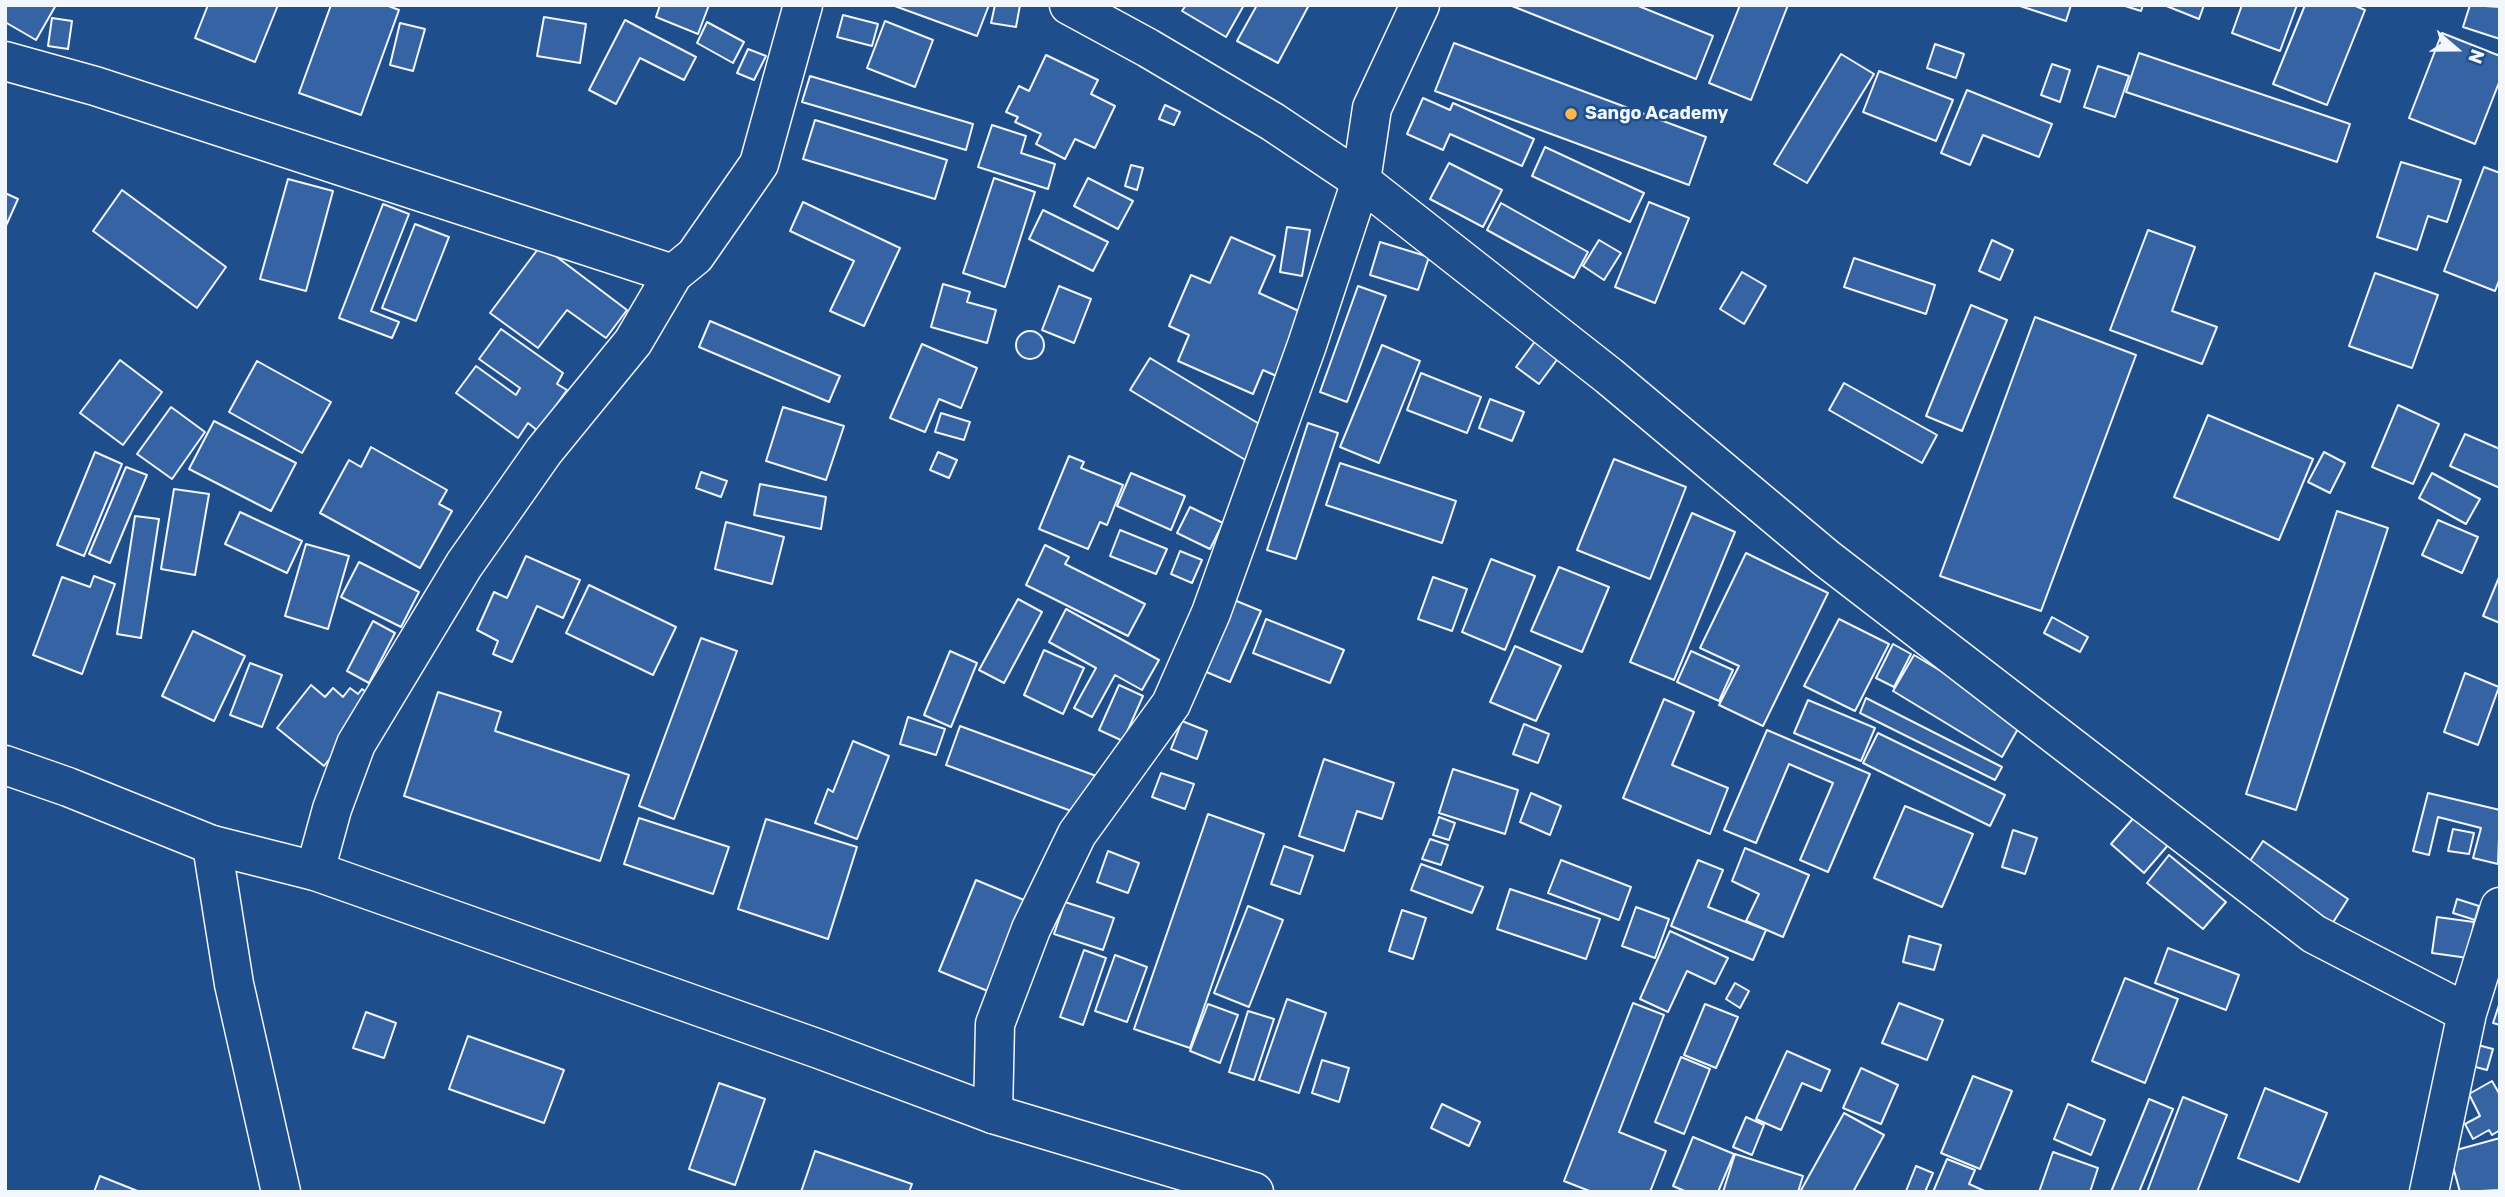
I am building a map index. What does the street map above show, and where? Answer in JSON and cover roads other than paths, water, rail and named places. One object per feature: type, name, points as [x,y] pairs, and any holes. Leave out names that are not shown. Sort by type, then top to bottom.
[{"type":"main road","points":[[315,871],[332,809],[356,744],[464,565],[544,451],[634,342],[673,274],[695,256],[759,164],[803,5]]},
{"type":"main road","points":[[1069,5],[1273,122],[1361,181],[1609,376],[1826,558],[2314,934],[2466,1013]]},
{"type":"main road","points":[[993,1114],[995,1024],[1031,929],[1077,834],[1171,704],[1211,614],[1307,345],[1361,181],[1372,108],[1420,5]]},
{"type":"main road","points":[[5,61],[95,86],[673,274]]},
{"type":"main road","points":[[5,765],[68,787],[212,845],[315,871],[820,1049],[993,1114],[1254,1192]]},
{"type":"main road","points":[[212,845],[234,984],[281,1192]]},
{"type":"main road","points":[[2429,1192],[2466,1013],[2500,907]]},
{"type":"place","name":"Sango Academy","points":[[1571,114]]}]
